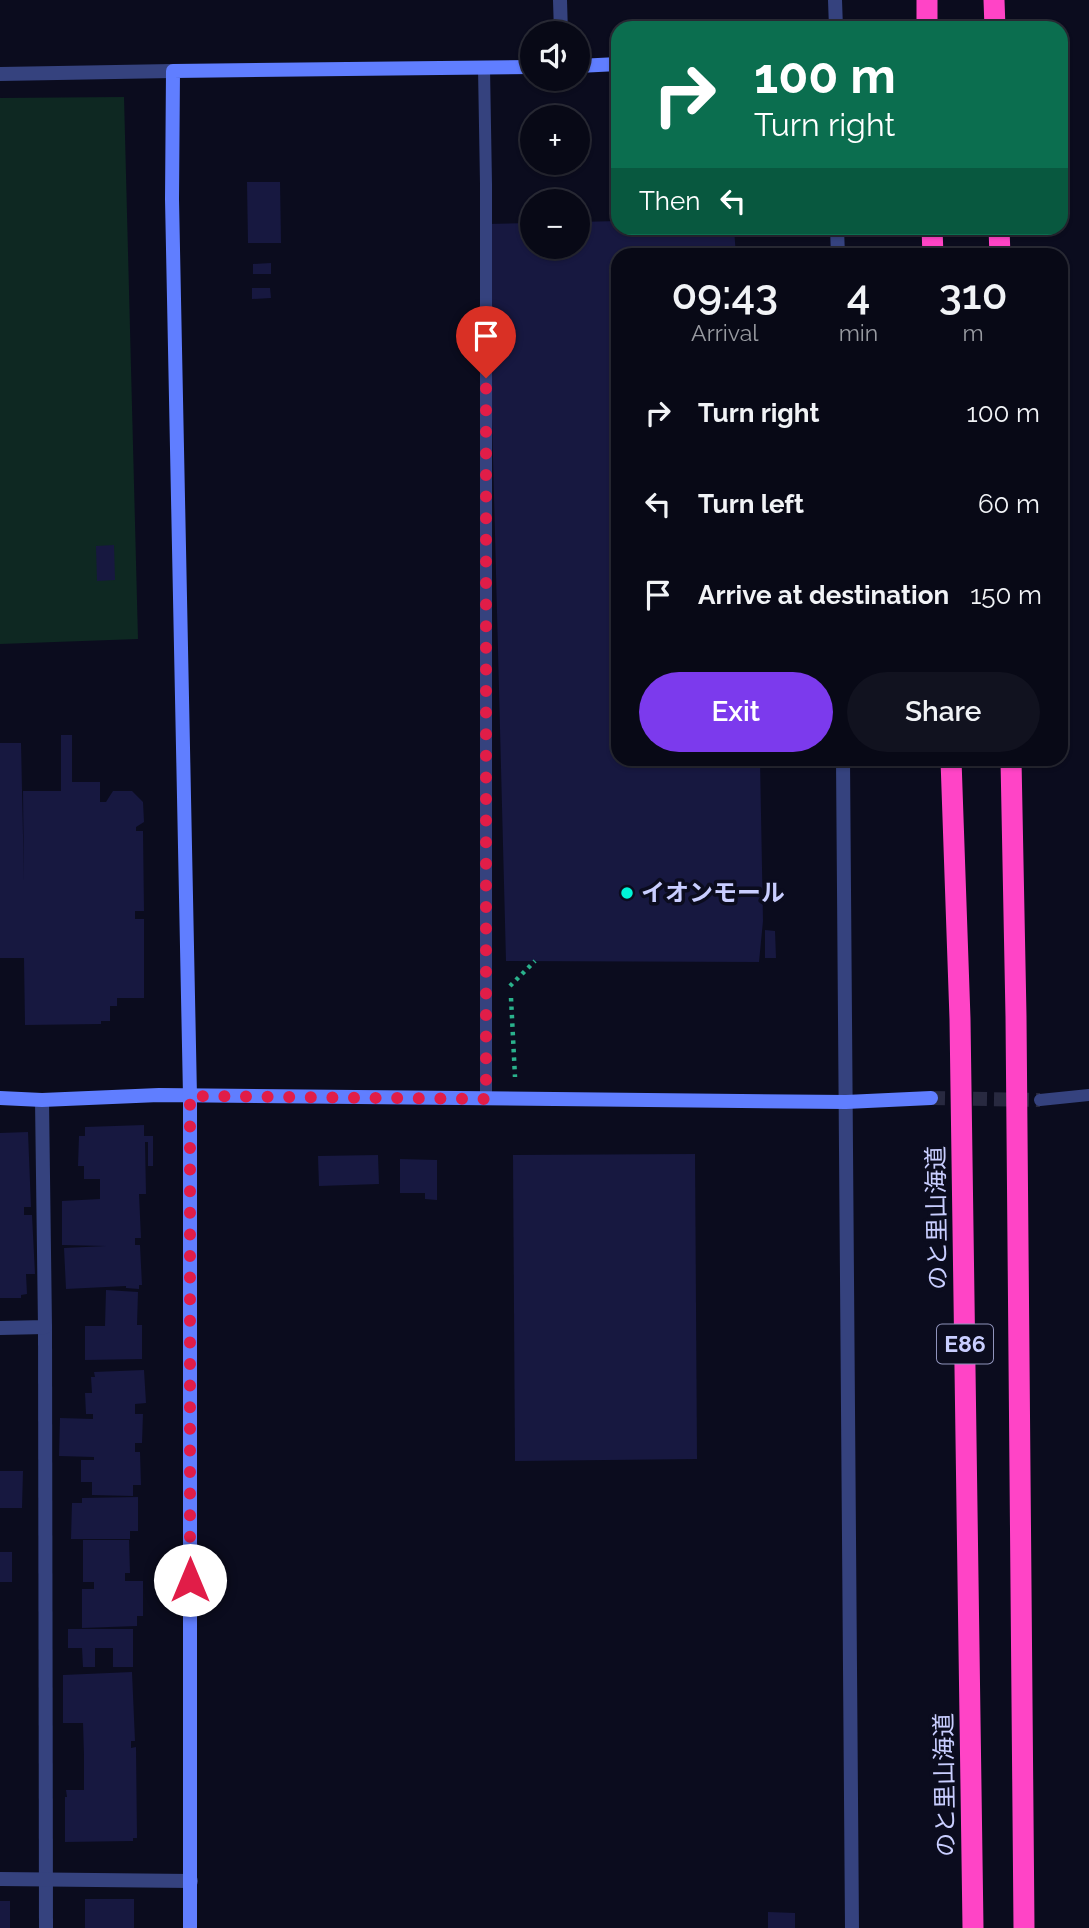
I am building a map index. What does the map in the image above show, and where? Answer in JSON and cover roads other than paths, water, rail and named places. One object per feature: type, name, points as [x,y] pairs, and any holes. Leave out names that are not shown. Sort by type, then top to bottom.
[{"type":"highway","points":[[927,0],[927,21]]},
{"type":"highway","points":[[994,0],[995,21]]},
{"type":"highway","name":"のと里山海道","points":[[951,766],[960,1019],[973,1928]]},
{"type":"highway","name":"E86","points":[[1011,766],[1016,1016],[1024,1928]]},
{"type":"street","points":[[560,0],[561,21]]},
{"type":"street","points":[[835,0],[836,21]]},
{"type":"street","points":[[590,65],[611,64]]},
{"type":"street","points":[[0,74],[520,68]]},
{"type":"street","points":[[173,71],[172,199],[190,1096],[190,1928]]},
{"type":"street","points":[[843,766],[852,1928]]},
{"type":"street","points":[[0,1098],[41,1100],[159,1095],[846,1102],[931,1098]]},
{"type":"street","points":[[41,1100],[46,1928]]},
{"type":"street","points":[[0,1328],[44,1327]]},
{"type":"street","points":[[0,1879],[191,1881]]},
{"type":"lane","points":[[484,68],[486,1099]]},
{"type":"lane","points":[[1040,1100],[1089,1095]]},
{"type":"tunnel","points":[[931,1098],[1040,1100]]},
{"type":"place","name":"イオンモール","points":[[627,893]]}]
